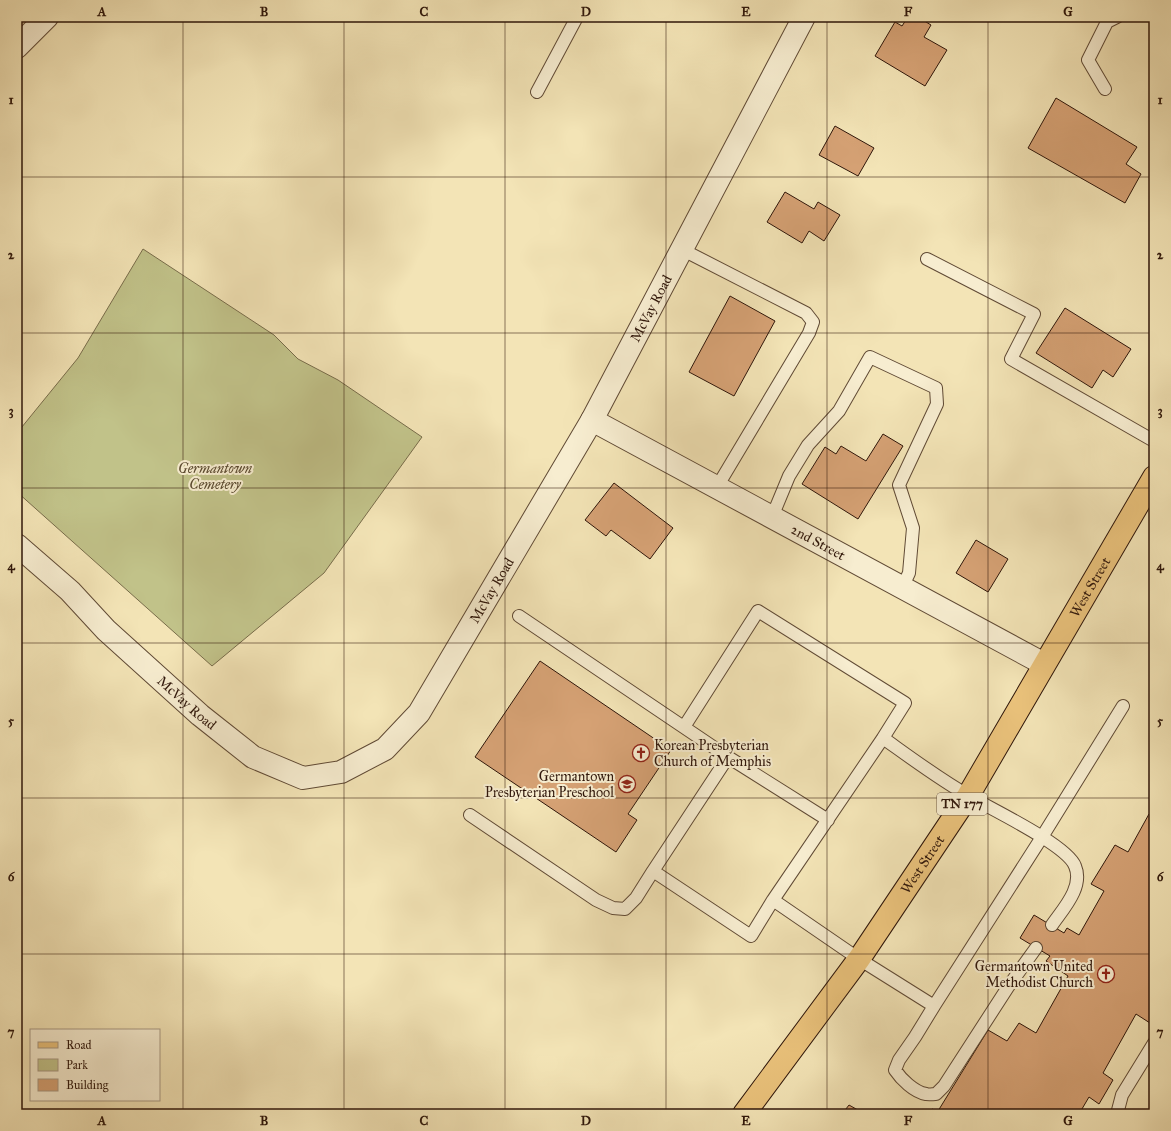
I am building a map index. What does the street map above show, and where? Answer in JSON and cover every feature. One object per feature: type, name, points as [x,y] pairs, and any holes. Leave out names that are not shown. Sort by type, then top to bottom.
[{"type":"main road","name":"West Street","points":[[744,1114],[859,959],[968,796],[1154,477]]},
{"type":"street","points":[[17,47],[46,17]]},
{"type":"street","name":"McVay Road","points":[[17,545],[70,590],[106,630],[200,715],[253,757],[303,778],[341,772],[386,749],[419,713],[592,420],[804,17]]},
{"type":"street","name":"2nd Street","points":[[592,420],[1044,664]]},
{"type":"lane","points":[[538,92],[577,17]]},
{"type":"lane","points":[[1105,89],[1088,60],[1108,22],[1117,17]]},
{"type":"lane","points":[[681,249],[806,313],[813,322],[809,333],[717,487]]},
{"type":"lane","points":[[927,259],[1034,314],[1011,359],[1154,441]]},
{"type":"lane","points":[[772,517],[789,476],[804,451],[839,411],[870,357],[936,388],[937,404],[899,485],[913,528],[909,573],[902,588]]},
{"type":"lane","points":[[653,871],[751,936],[905,703],[758,611],[684,727]]},
{"type":"lane","points":[[519,616],[728,757],[828,820]]},
{"type":"lane","points":[[1036,948],[1008,987],[944,1086],[936,1094],[926,1094],[909,1086],[901,1079],[895,1070],[898,1060],[915,1037],[1123,706]]},
{"type":"lane","points":[[883,738],[968,796],[1042,837],[1067,854],[1075,865],[1078,879],[1072,896],[1052,925]]},
{"type":"lane","points":[[470,815],[596,900],[613,908],[625,908],[636,898],[728,757]]},
{"type":"lane","points":[[774,900],[859,959],[934,1006]]},
{"type":"lane","points":[[1118,1114],[1122,1095],[1154,1043]]},
{"type":"green space","name":"Germantown Cemetery","points":[[143,249],[274,335],[298,359],[338,380],[422,437],[324,573],[212,666],[17,492],[17,433],[78,358]]},
{"type":"building","points":[[908,17],[918,17],[931,25],[924,37],[947,50],[925,86],[875,56],[895,22],[902,26]]},
{"type":"building","points":[[1056,98],[1137,147],[1126,164],[1141,174],[1125,203],[1028,148]]},
{"type":"building","points":[[835,126],[874,148],[858,176],[819,155]]},
{"type":"building","points":[[785,192],[814,209],[818,202],[840,215],[824,241],[809,231],[802,243],[767,222]]},
{"type":"building","points":[[730,296],[775,321],[734,396],[689,372]]},
{"type":"building","points":[[1065,308],[1131,349],[1113,377],[1103,370],[1092,388],[1036,353]]},
{"type":"building","points":[[883,434],[903,446],[858,519],[802,484],[825,447],[836,454],[841,446],[866,461]]},
{"type":"building","points":[[614,483],[673,528],[650,559],[611,530],[606,536],[585,520]]},
{"type":"building","points":[[976,540],[1008,559],[988,592],[956,573]]},
{"type":"building","points":[[540,661],[671,750],[628,814],[637,820],[616,852],[475,757]]},
{"type":"building","points":[[1149,814],[1154,817],[1154,1017],[1150,1023],[1136,1014],[1103,1073],[1113,1080],[1099,1104],[1089,1097],[1079,1114],[929,1114],[932,1109],[938,1111],[988,1030],[1007,1041],[1019,1023],[1036,1033],[1068,976],[1046,961],[1050,956],[1020,938],[1034,915],[1064,933],[1067,928],[1079,935],[1104,891],[1091,884],[1115,845],[1128,852]]},
{"type":"building","points":[[849,1105],[865,1114],[842,1114]]},
{"type":"place","name":"Korean Presbyterian Church of Memphis","points":[[641,753]]},
{"type":"place","name":"Germantown Presbyterian Preschool","points":[[627,784]]},
{"type":"place","name":"Germantown United Methodist Church","points":[[1106,974]]}]
